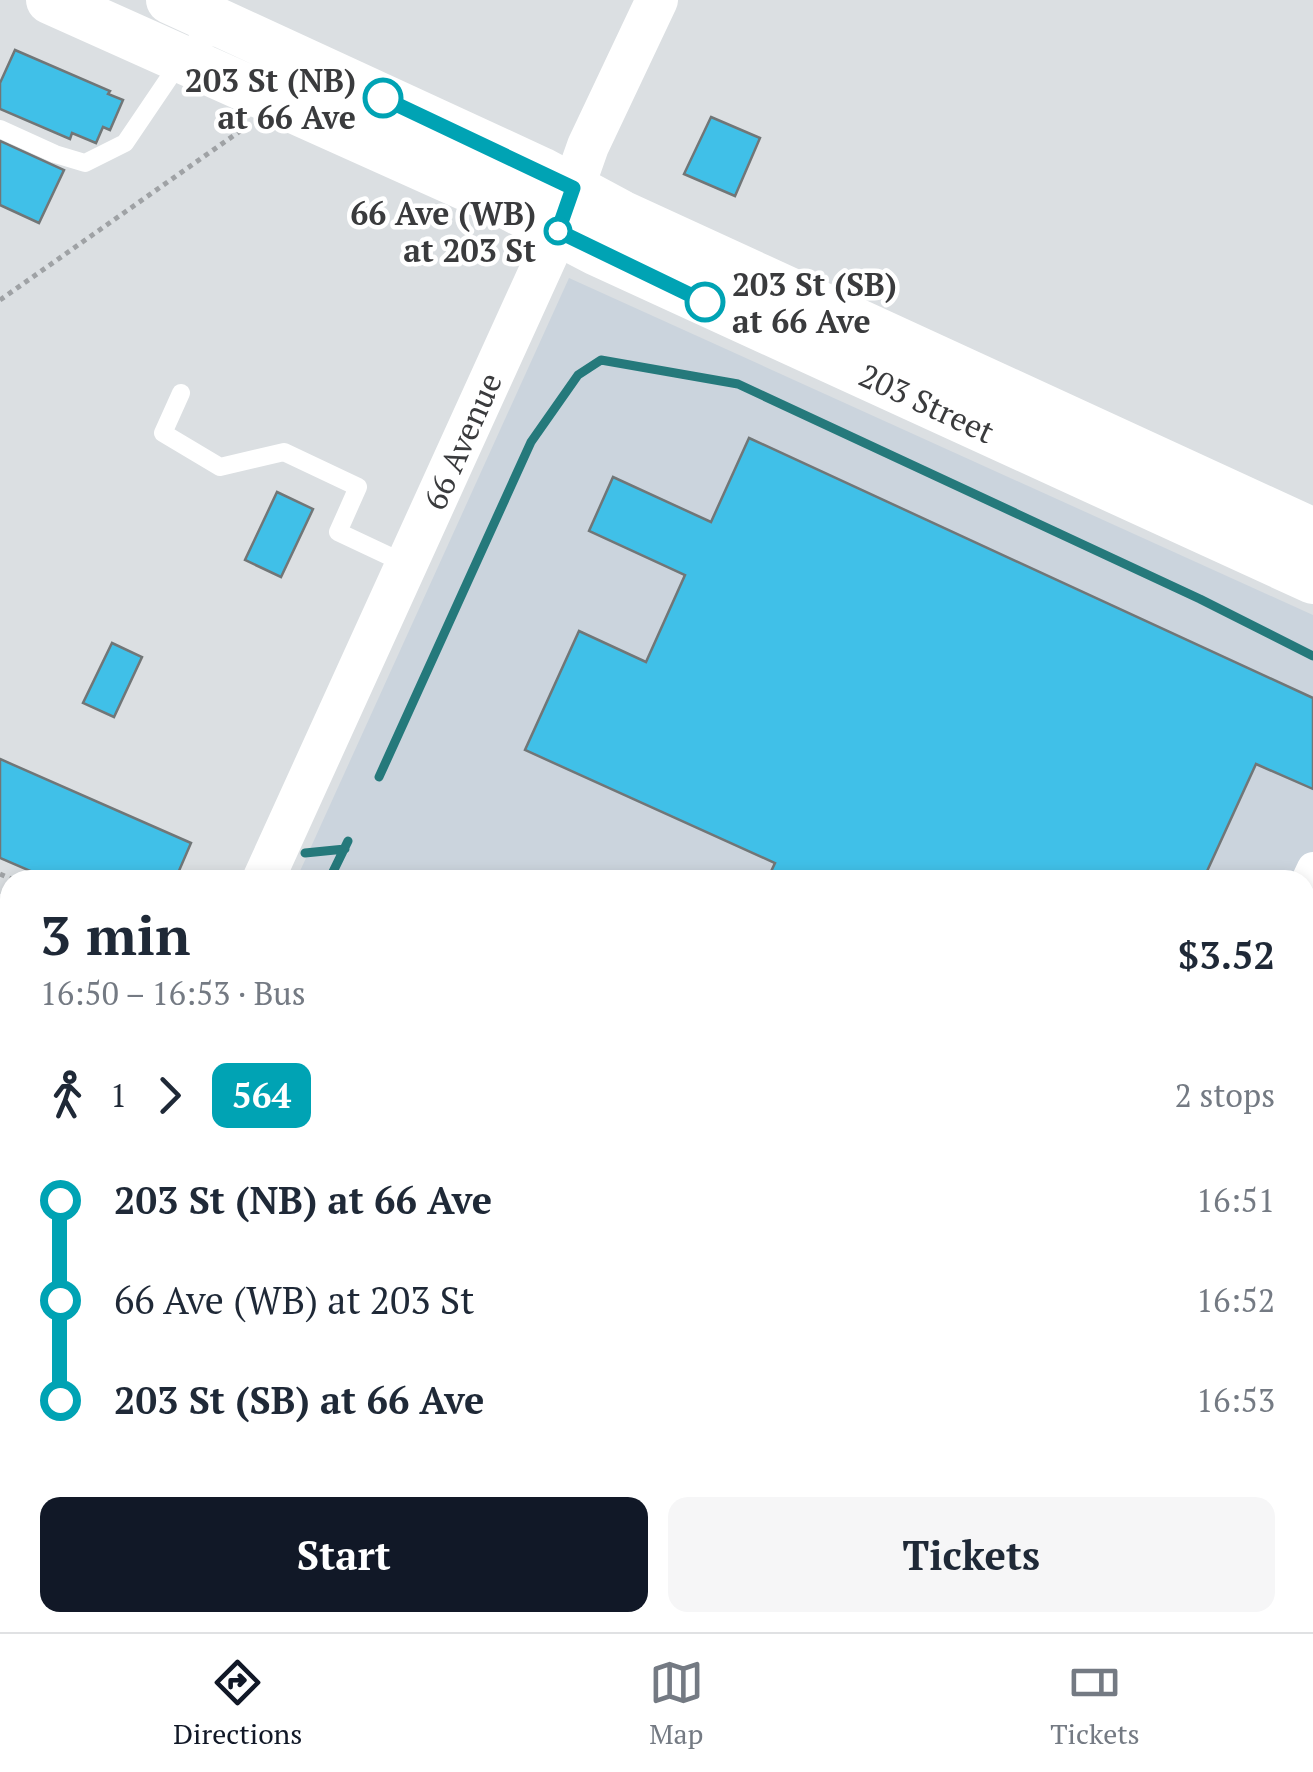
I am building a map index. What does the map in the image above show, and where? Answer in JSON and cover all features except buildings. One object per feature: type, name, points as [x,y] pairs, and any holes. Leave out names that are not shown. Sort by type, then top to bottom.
[{"type":"main road","name":"203 Street","points":[[50,0],[508,205],[621,214],[1313,532]]},
{"type":"main road","name":"203 Street","points":[[170,0],[239,32],[566,210],[1313,580]]},
{"type":"street","name":"66 Avenue","points":[[268,870],[566,210],[588,146],[657,0]]},
{"type":"lane","points":[[0,130],[85,163],[125,144],[180,58],[196,42],[239,32]]},
{"type":"lane","points":[[181,393],[163,433],[220,467],[284,452],[358,487],[338,532],[406,564]]},
{"type":"path","points":[[0,300],[245,128]]},
{"type":"shaded area","points":[[569,278],[1313,615],[1313,870],[301,870]]},
{"type":"waterway","points":[[379,777],[531,442],[578,375],[601,360],[738,384],[1200,599],[1313,656]]},
{"type":"waterway","points":[[334,870],[348,841]]},
{"type":"waterway","points":[[305,853],[345,849]]},
{"type":"bus line","name":"564","points":[[383,98],[573,188],[558,231],[705,302]]},
{"type":"place","name":"203 St (NB) at 66 Ave","points":[[383,98]]},
{"type":"place","name":"66 Ave (WB) at 203 St","points":[[558,231]]},
{"type":"place","name":"203 St (SB) at 66 Ave","points":[[705,302]]}]
